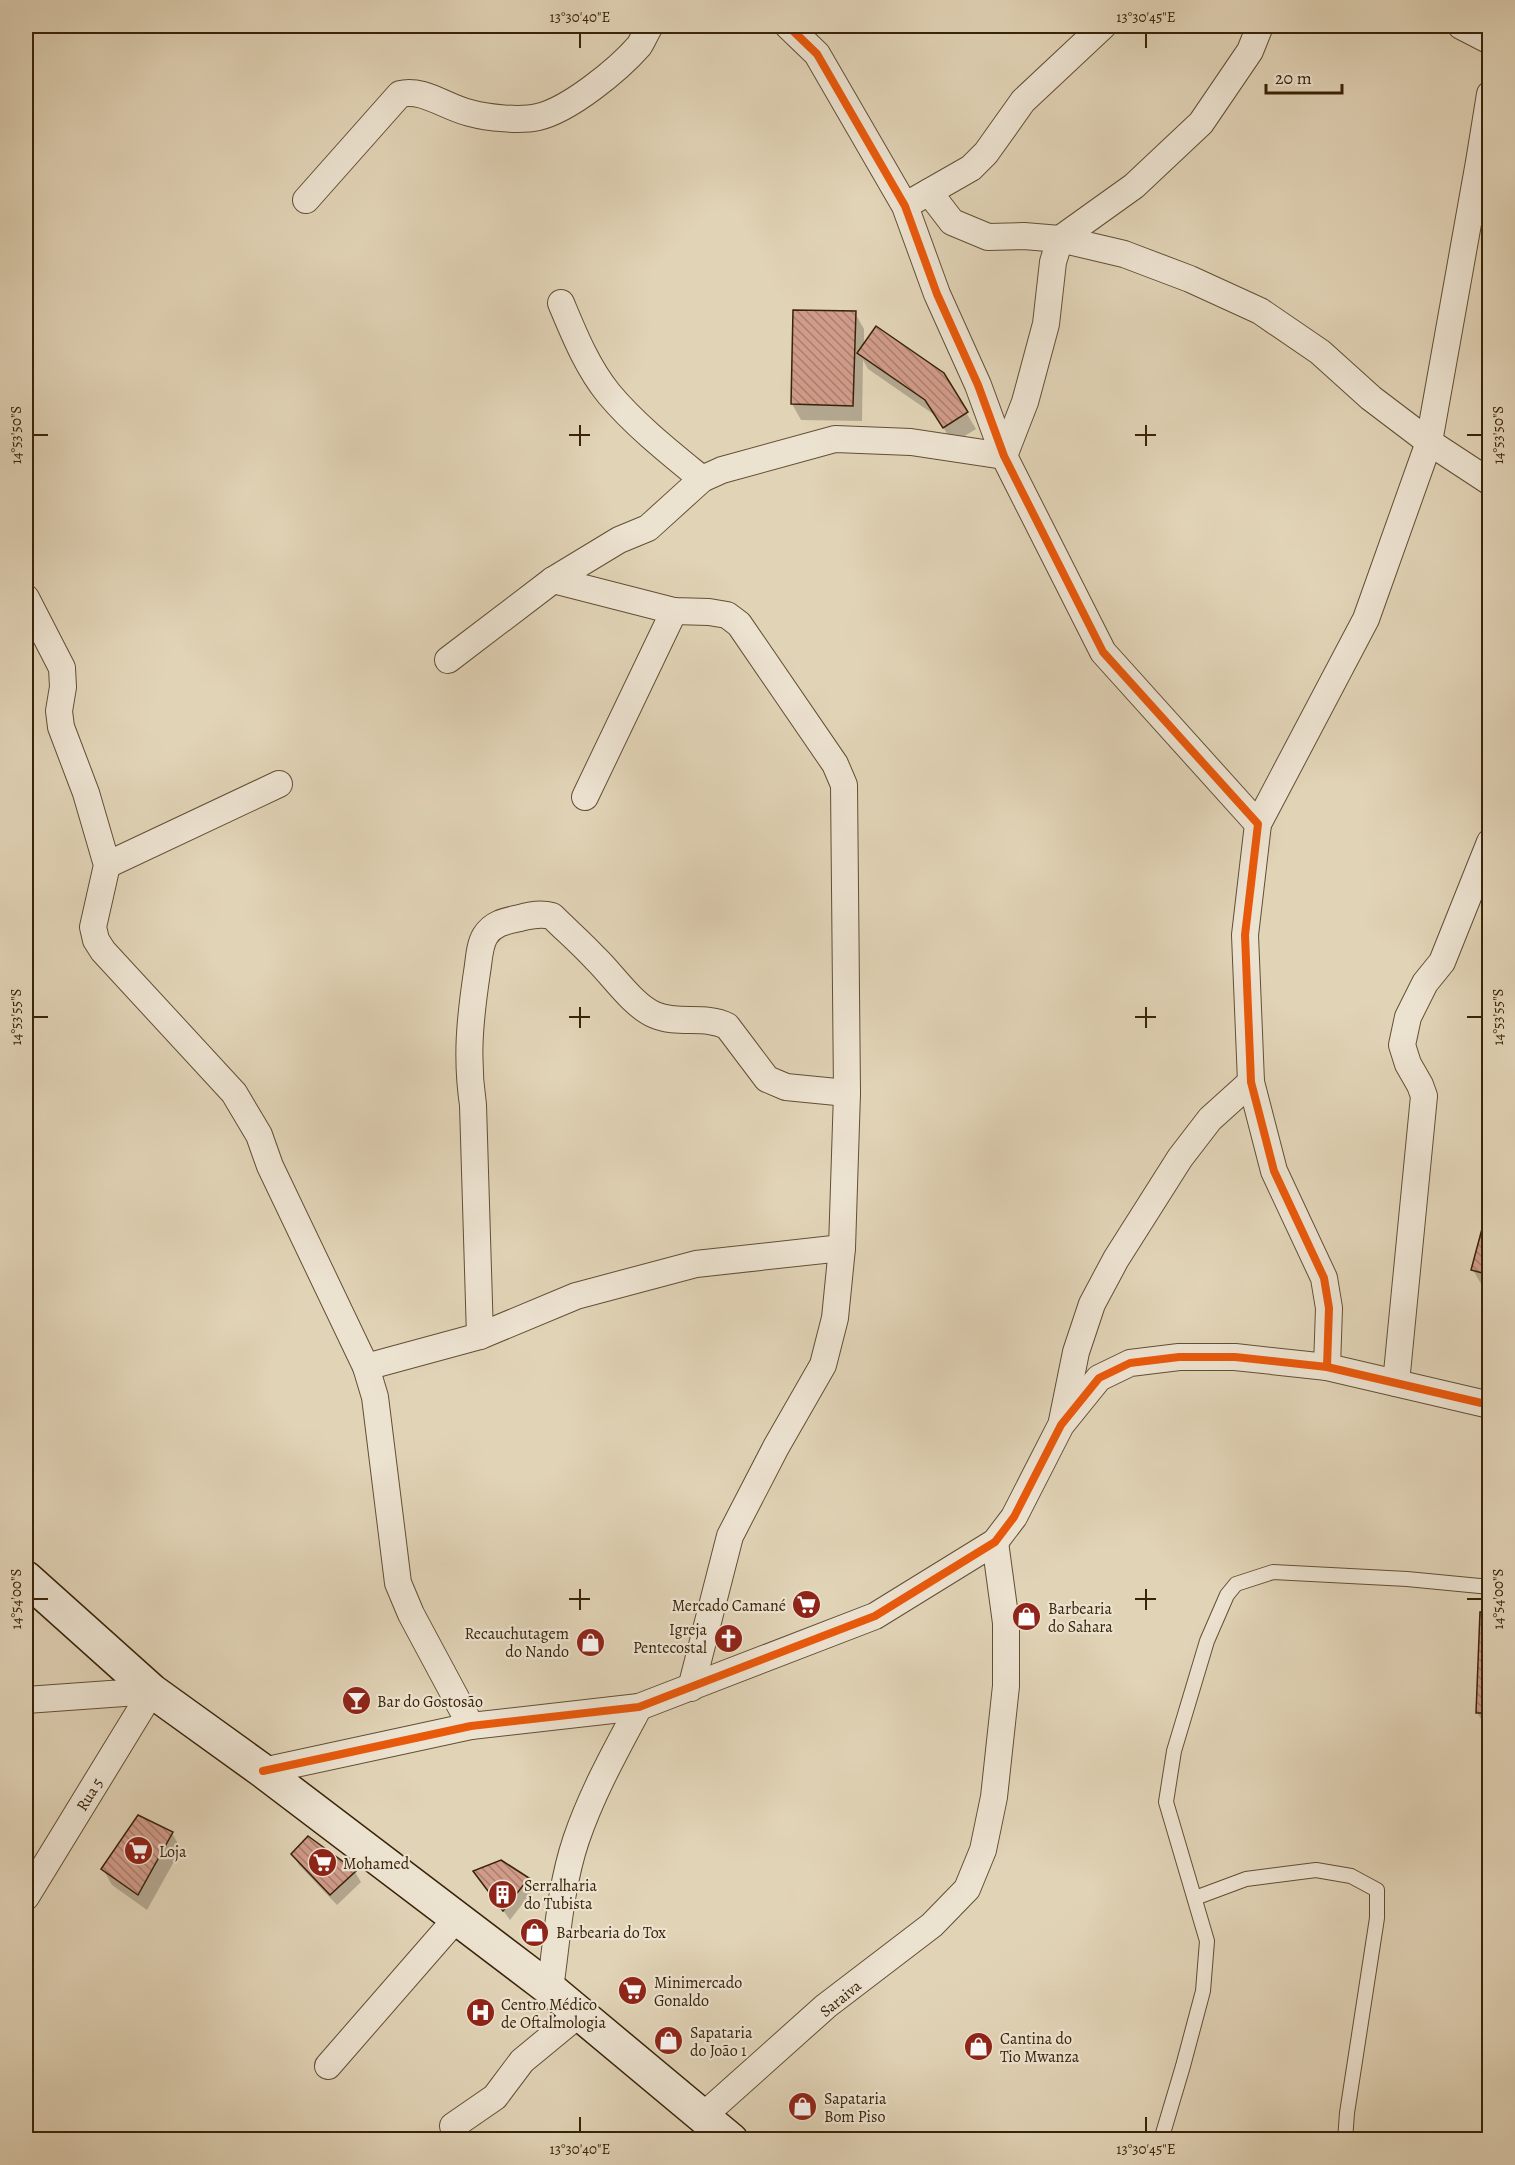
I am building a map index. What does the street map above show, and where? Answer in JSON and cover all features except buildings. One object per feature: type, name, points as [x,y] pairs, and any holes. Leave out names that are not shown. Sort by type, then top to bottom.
[{"type":"main road","points":[[26,1578],[152,1691],[550,1989],[731,2139]]},
{"type":"street","points":[[306,200],[400,94],[411,91],[469,113],[500,118],[537,117],[566,106],[616,68],[640,44],[650,26]]},
{"type":"street","points":[[788,26],[818,54],[905,206],[937,294],[978,386],[1004,456],[1103,652],[1258,824]]},
{"type":"street","points":[[905,206],[971,168],[986,153],[1023,101],[1103,26]]},
{"type":"street","points":[[1004,456],[1025,402],[1047,324],[1053,262],[1060,239],[1134,186],[1201,123],[1250,51],[1260,26]]},
{"type":"street","points":[[1461,26],[1490,41]]},
{"type":"street","points":[[1327,1367],[1329,1308],[1324,1278],[1274,1171],[1251,1082],[1245,935],[1258,824],[1366,618],[1429,442],[1490,94]]},
{"type":"street","points":[[929,192],[952,222],[988,237],[1024,236],[1060,239],[1124,254],[1190,279],[1260,311],[1320,352],[1371,399],[1429,442],[1490,482]]},
{"type":"street","points":[[561,303],[577,343],[608,392],[651,437],[702,478]]},
{"type":"street","points":[[448,660],[553,580],[619,540],[648,528],[702,478],[722,470],[835,439],[911,442],[1004,456]]},
{"type":"street","points":[[553,580],[674,610],[727,615],[739,624],[835,764],[844,785],[847,1093],[842,1248],[835,1318],[823,1365],[776,1447],[730,1536],[691,1688]]},
{"type":"street","points":[[26,598],[62,668],[63,687],[59,711],[61,727],[86,793],[107,865],[93,927],[96,940],[103,951],[234,1093],[260,1135],[270,1166],[366,1367],[375,1397],[398,1583],[411,1614],[471,1726]]},
{"type":"street","points":[[585,797],[674,610]]},
{"type":"street","points":[[107,865],[279,784]]},
{"type":"street","points":[[1396,1383],[1424,1096],[1408,1064],[1402,1045],[1408,1017],[1425,983],[1442,962],[1490,842]]},
{"type":"street","points":[[480,1336],[473,1105],[468,1070],[470,1018],[480,954],[484,938],[491,928],[502,922],[535,914],[552,916],[640,1005],[654,1015],[670,1019],[718,1022],[727,1026],[767,1079],[786,1087],[847,1093]]},
{"type":"street","points":[[1061,1425],[1076,1352],[1092,1304],[1111,1268],[1180,1158],[1209,1119],[1251,1082]]},
{"type":"street","points":[[366,1367],[480,1336],[576,1296],[696,1264],[842,1248]]},
{"type":"street","points":[[263,1772],[471,1726],[639,1707],[875,1616],[995,1542],[1014,1518],[1061,1425],[1099,1378],[1130,1363],[1179,1357],[1235,1357],[1327,1367],[1490,1405]]},
{"type":"street","points":[[703,2116],[826,2006],[932,1925],[967,1889],[983,1850],[994,1797],[1006,1686],[1006,1623],[995,1542]]},
{"type":"street","points":[[26,1700],[152,1691]]},
{"type":"street","name":"Rua 5","points":[[26,1897],[152,1691]]},
{"type":"street","points":[[550,1989],[564,1885],[576,1840],[603,1772],[639,1707]]},
{"type":"street","points":[[328,2066],[456,1919]]},
{"type":"street","points":[[453,2126],[495,2097],[522,2061],[579,2014]]},
{"type":"lane","points":[[1161,2139],[1184,2066],[1203,1991],[1207,1941],[1166,1803],[1174,1751],[1208,1641],[1227,1595],[1236,1584],[1273,1572],[1407,1579],[1490,1587]]},
{"type":"lane","points":[[1195,1898],[1246,1879],[1316,1870],[1351,1876],[1377,1890],[1377,1918],[1345,2139]]},
{"type":"cycle path","points":[[788,26],[817,54],[905,206],[937,294],[978,385],[1004,456],[1103,652],[1258,824],[1245,935],[1251,1082],[1274,1171],[1324,1278],[1329,1308],[1327,1367]]},
{"type":"cycle path","points":[[263,1771],[471,1726],[639,1707],[875,1616],[995,1542],[1014,1517],[1061,1425],[1099,1378],[1130,1363],[1179,1357],[1235,1357],[1327,1367],[1490,1405]]},
{"type":"place","name":"Mercado Camané","points":[[807,1605]]},
{"type":"place","name":"Barbearia do Sahara","points":[[1027,1617]]},
{"type":"place","name":"Igreja Pentecostal","points":[[728,1638]]},
{"type":"place","name":"Recauchutagem do Nando","points":[[590,1642]]},
{"type":"place","name":"Bar do Gostosão","points":[[356,1701]]},
{"type":"place","name":"Loja","points":[[138,1851]]},
{"type":"place","name":"Mohamed","points":[[322,1863]]},
{"type":"place","name":"Serralharia do Tubista","points":[[503,1894]]},
{"type":"place","name":"Barbearia do Tox","points":[[535,1932]]},
{"type":"place","name":"Minimercado Gonaldo","points":[[633,1991]]},
{"type":"place","name":"Centro Médico de Oftalmologia","points":[[480,2013]]},
{"type":"place","name":"Sapataria do João 1","points":[[669,2041]]},
{"type":"place","name":"Cantina do Tio Mwanza","points":[[979,2047]]},
{"type":"place","name":"Sapataria Bom Piso","points":[[803,2107]]}]
